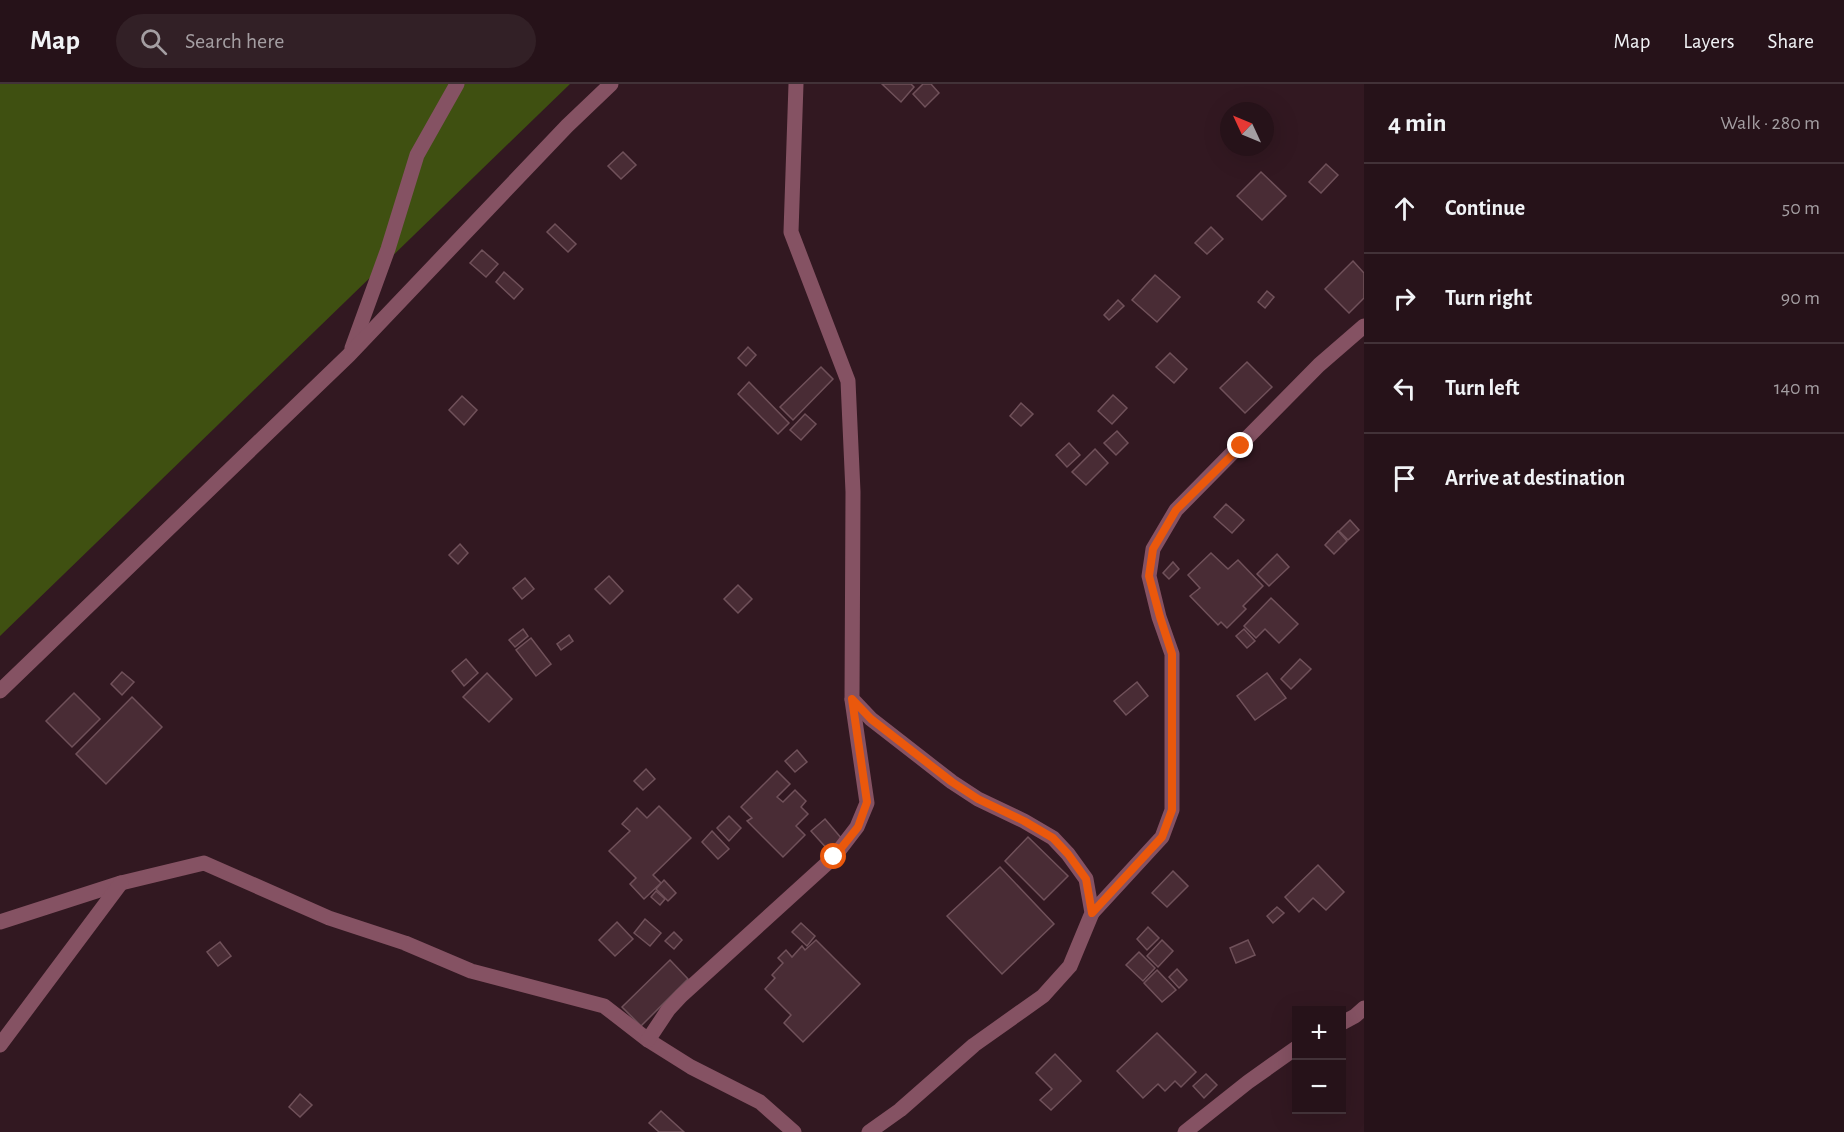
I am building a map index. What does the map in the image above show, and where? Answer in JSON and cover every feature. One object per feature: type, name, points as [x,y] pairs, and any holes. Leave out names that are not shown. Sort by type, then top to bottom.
[{"type":"street","points":[[349,355],[388,249],[417,155],[456,84]]},
{"type":"street","points":[[0,691],[349,355],[567,126],[611,84]]},
{"type":"street","points":[[648,1040],[668,1010],[681,996],[834,857],[858,827],[867,802],[852,699],[853,492],[848,381],[791,232],[796,84]]},
{"type":"street","points":[[869,1132],[900,1110],[974,1045],[1043,996],[1070,966],[1092,913],[1162,837],[1172,810],[1172,654],[1149,576],[1153,549],[1176,510],[1319,365],[1364,326]]},
{"type":"street","points":[[852,699],[871,719],[952,782],[978,799],[1053,838],[1086,879],[1092,913]]},
{"type":"street","points":[[0,922],[121,883],[204,863],[329,918],[405,943],[471,971],[604,1006],[648,1040],[691,1066],[760,1102],[794,1132]]},
{"type":"street","points":[[0,1045],[121,883]]},
{"type":"street","points":[[1346,1020],[1364,1008]]},
{"type":"street","points":[[1185,1132],[1292,1051]]},
{"type":"green space","points":[[0,84],[570,84],[0,636]]},
{"type":"building","points":[[882,84],[911,84],[914,87],[901,102]]},
{"type":"building","points":[[923,84],[931,84],[939,93],[925,107],[913,94]]},
{"type":"building","points":[[623,152],[636,165],[621,179],[608,166]]},
{"type":"building","points":[[1326,164],[1338,175],[1321,193],[1309,182]]},
{"type":"building","points":[[1261,172],[1286,196],[1262,220],[1237,196]]},
{"type":"building","points":[[555,224],[576,244],[568,252],[547,232]]},
{"type":"building","points":[[1211,227],[1223,239],[1207,254],[1195,243]]},
{"type":"building","points":[[482,250],[498,264],[486,277],[470,263]]},
{"type":"building","points":[[1353,261],[1364,273],[1364,298],[1349,313],[1325,289]]},
{"type":"building","points":[[504,272],[523,289],[514,299],[496,282]]},
{"type":"building","points":[[1155,275],[1180,297],[1157,322],[1132,300]]},
{"type":"building","points":[[1267,291],[1274,297],[1265,308],[1258,302]]},
{"type":"building","points":[[1118,300],[1124,306],[1109,320],[1104,315]]},
{"type":"building","points":[[748,347],[756,355],[746,366],[738,358]]},
{"type":"building","points":[[1170,353],[1187,369],[1174,383],[1156,367]]},
{"type":"building","points":[[1247,362],[1272,387],[1245,413],[1220,388]]},
{"type":"building","points":[[821,367],[833,379],[793,420],[780,407]]},
{"type":"building","points":[[749,382],[789,423],[778,434],[738,394]]},
{"type":"building","points":[[1113,395],[1127,408],[1112,424],[1098,411]]},
{"type":"building","points":[[462,396],[477,410],[464,425],[449,410]]},
{"type":"building","points":[[1021,403],[1033,414],[1021,426],[1010,416]]},
{"type":"building","points":[[805,414],[816,424],[801,440],[790,430]]},
{"type":"building","points":[[1117,431],[1128,443],[1116,455],[1104,443]]},
{"type":"building","points":[[1069,443],[1080,455],[1067,467],[1056,455]]},
{"type":"building","points":[[1095,449],[1108,463],[1086,485],[1072,472]]},
{"type":"building","points":[[1226,504],[1244,520],[1232,533],[1214,517]]},
{"type":"building","points":[[1350,520],[1359,530],[1348,540],[1339,531]]},
{"type":"building","points":[[1338,531],[1347,541],[1334,554],[1325,545]]},
{"type":"building","points":[[460,544],[468,553],[458,564],[449,555]]},
{"type":"building","points":[[1211,553],[1228,569],[1238,560],[1263,586],[1243,606],[1246,609],[1227,628],[1221,622],[1218,625],[1190,596],[1200,588],[1188,575]]},
{"type":"building","points":[[1277,554],[1289,567],[1269,586],[1257,574]]},
{"type":"building","points":[[1173,562],[1179,569],[1169,579],[1163,573]]},
{"type":"building","points":[[609,576],[623,591],[610,604],[595,589]]},
{"type":"building","points":[[525,578],[534,589],[522,599],[513,588]]},
{"type":"building","points":[[738,585],[752,599],[738,613],[724,599]]},
{"type":"building","points":[[1271,598],[1298,624],[1279,643],[1265,629],[1256,638],[1244,626]]},
{"type":"building","points":[[523,629],[528,636],[515,647],[509,640]]},
{"type":"building","points":[[1244,629],[1255,641],[1247,648],[1236,636]]},
{"type":"building","points":[[569,635],[573,641],[561,650],[557,644]]},
{"type":"building","points":[[531,638],[551,664],[536,676],[516,650]]},
{"type":"building","points":[[466,659],[478,673],[464,686],[452,671]]},
{"type":"building","points":[[1300,659],[1311,669],[1291,689],[1281,679]]},
{"type":"building","points":[[122,672],[134,682],[122,695],[111,684]]},
{"type":"building","points":[[487,673],[512,699],[489,722],[463,697]]},
{"type":"building","points":[[1267,673],[1286,698],[1255,720],[1237,696]]},
{"type":"building","points":[[1137,682],[1148,696],[1126,715],[1114,701]]},
{"type":"building","points":[[74,693],[100,719],[72,747],[46,721]]},
{"type":"building","points":[[132,697],[162,727],[106,784],[76,754]]},
{"type":"building","points":[[797,750],[807,762],[795,772],[785,761]]},
{"type":"building","points":[[646,769],[655,779],[643,790],[634,781]]},
{"type":"building","points":[[777,771],[790,784],[777,797],[783,802],[795,790],[806,801],[801,807],[808,814],[796,826],[805,835],[783,857],[747,821],[752,818],[741,807]]},
{"type":"building","points":[[659,806],[691,838],[653,875],[661,883],[644,899],[630,884],[636,878],[609,851],[630,831],[622,824],[637,808],[647,818]]},
{"type":"building","points":[[729,816],[741,828],[729,841],[717,828]]},
{"type":"building","points":[[825,819],[842,839],[829,851],[811,831]]},
{"type":"building","points":[[712,831],[729,849],[718,859],[702,842]]},
{"type":"building","points":[[1028,837],[1068,876],[1044,900],[1005,861]]},
{"type":"building","points":[[1318,865],[1344,892],[1326,910],[1313,898],[1299,912],[1285,897]]},
{"type":"building","points":[[1000,867],[1054,924],[1002,974],[947,916]]},
{"type":"building","points":[[1173,871],[1188,886],[1167,907],[1152,893]]},
{"type":"building","points":[[664,880],[676,893],[668,901],[656,889]]},
{"type":"building","points":[[656,891],[665,899],[660,905],[651,897]]},
{"type":"building","points":[[1277,907],[1284,913],[1273,923],[1267,916]]},
{"type":"building","points":[[645,919],[661,933],[650,946],[634,933]]},
{"type":"building","points":[[617,922],[633,939],[615,956],[599,940]]},
{"type":"building","points":[[801,923],[815,936],[807,946],[792,932]]},
{"type":"building","points":[[1148,927],[1159,938],[1147,950],[1137,939]]},
{"type":"building","points":[[674,932],[682,940],[674,949],[665,941]]},
{"type":"building","points":[[816,940],[860,984],[803,1042],[784,1023],[791,1015],[765,989],[775,978],[772,975],[783,963],[778,958],[786,950],[792,957],[802,946],[805,950]]},
{"type":"building","points":[[1162,940],[1173,951],[1158,967],[1147,956]]},
{"type":"building","points":[[1248,940],[1255,955],[1236,963],[1230,948]]},
{"type":"building","points":[[220,942],[231,956],[218,966],[207,952]]},
{"type":"building","points":[[1139,952],[1155,968],[1143,981],[1126,965]]},
{"type":"building","points":[[670,960],[688,979],[641,1026],[622,1007]]},
{"type":"building","points":[[1177,969],[1187,980],[1179,988],[1169,977]]},
{"type":"building","points":[[1157,970],[1176,990],[1162,1002],[1144,983]]},
{"type":"building","points":[[1157,1033],[1196,1072],[1181,1087],[1175,1081],[1165,1091],[1158,1084],[1143,1098],[1117,1071]]},
{"type":"building","points":[[1055,1054],[1081,1081],[1051,1110],[1040,1100],[1052,1089],[1036,1073]]},
{"type":"building","points":[[1206,1074],[1217,1085],[1204,1098],[1193,1086]]},
{"type":"building","points":[[300,1094],[312,1105],[300,1117],[289,1107]]},
{"type":"building","points":[[661,1111],[684,1132],[659,1132],[649,1123]]},
{"type":"route","points":[[834,857],[858,827],[867,802],[852,699],[891,736],[952,782],[978,799],[1053,838],[1086,879],[1092,913],[1162,837],[1172,810],[1172,654],[1149,576],[1153,549],[1176,510],[1241,446]]}]
